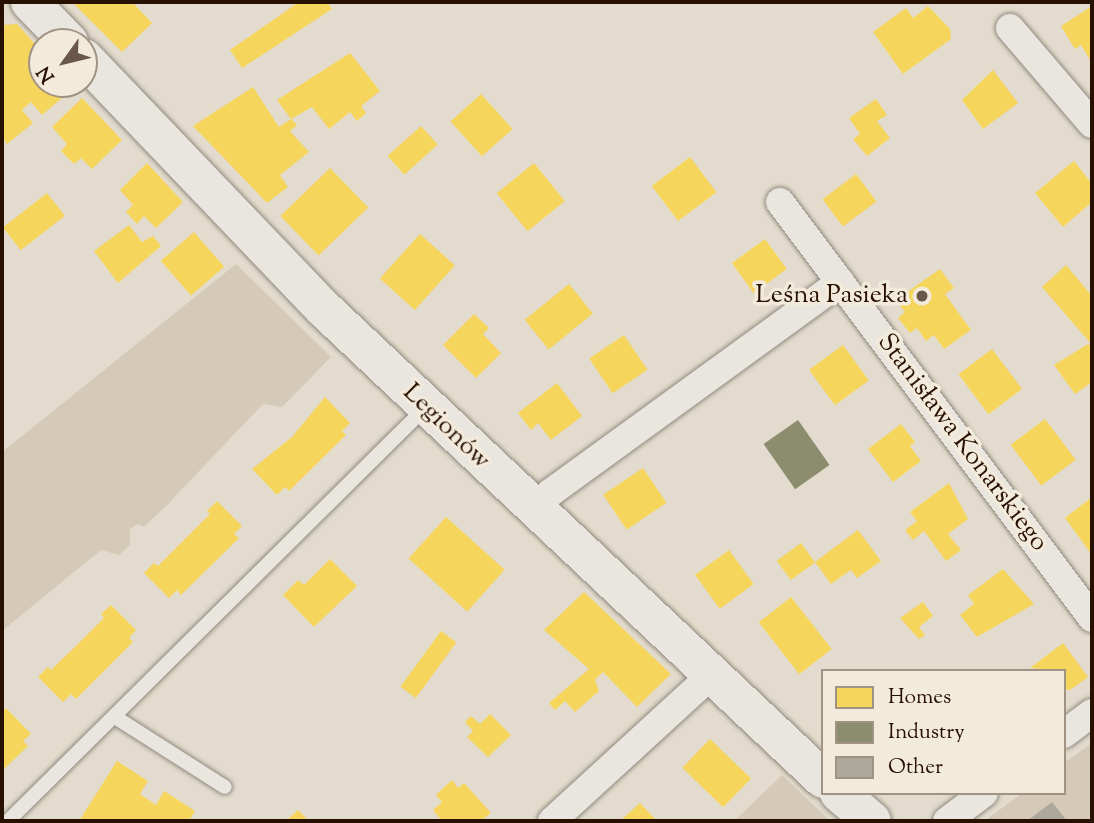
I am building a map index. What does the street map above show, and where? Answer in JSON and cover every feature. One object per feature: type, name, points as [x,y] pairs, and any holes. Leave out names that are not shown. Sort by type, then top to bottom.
[{"type":"street","points":[[30,2],[55,28]]},
{"type":"street","points":[[1010,28],[1092,124]]},
{"type":"street","name":"Legionów","points":[[98,73],[324,309],[425,408],[821,777]]},
{"type":"street","name":"Stanisława Konarskiego","points":[[780,202],[1092,618]]},
{"type":"street","points":[[533,510],[550,492],[840,282]]},
{"type":"street","points":[[552,821],[710,676]]},
{"type":"street","points":[[1066,732],[1092,713]]},
{"type":"street","points":[[841,795],[872,821]]},
{"type":"street","points":[[947,821],[981,795]]},
{"type":"lane","points":[[8,821],[425,408]]},
{"type":"lane","points":[[115,717],[225,787]]},
{"type":"shaded area","points":[[236,264],[331,357],[282,407],[263,404],[144,527],[138,524],[130,529],[130,545],[119,555],[101,550],[2,631],[2,452]]},
{"type":"shaded area","points":[[1092,743],[1092,821],[984,821],[1020,795],[1066,795],[1066,762]]},
{"type":"shaded area","points":[[782,775],[827,818],[831,821],[734,821]]},
{"type":"building: Homes","points":[[72,2],[132,2],[152,23],[122,52]]},
{"type":"building: Homes","points":[[299,2],[327,2],[332,9],[242,68],[230,50]]},
{"type":"building: Homes","points":[[928,6],[950,29],[951,39],[903,74],[873,32],[906,8],[913,18]]},
{"type":"building: Homes","points":[[1092,6],[1092,63],[1081,45],[1075,49],[1061,26]]},
{"type":"building: Homes","points":[[17,24],[28,36],[28,98],[62,98],[42,115],[31,102],[22,110],[33,123],[7,144],[2,137],[2,25]]},
{"type":"building: Homes","points":[[350,53],[380,91],[361,106],[366,113],[357,121],[350,112],[329,129],[312,107],[291,119],[277,100]]},
{"type":"building: Homes","points":[[993,70],[1018,103],[983,129],[962,100]]},
{"type":"building: Homes","points":[[253,87],[279,127],[291,119],[297,125],[290,131],[309,152],[280,175],[288,187],[267,203],[193,126]]},
{"type":"building: Homes","points":[[481,94],[512,129],[482,156],[451,121]]},
{"type":"building: Homes","points":[[82,98],[122,140],[92,169],[81,158],[74,164],[61,151],[67,144],[52,127]]},
{"type":"building: Homes","points":[[876,99],[887,115],[877,121],[890,138],[867,156],[853,139],[860,134],[849,118]]},
{"type":"building: Homes","points":[[421,126],[438,145],[404,175],[388,156]]},
{"type":"building: Homes","points":[[690,157],[716,192],[678,221],[652,186]]},
{"type":"building: Homes","points":[[1074,161],[1092,184],[1092,202],[1063,227],[1035,193]]},
{"type":"building: Homes","points":[[147,163],[183,202],[156,228],[144,216],[137,224],[126,212],[133,205],[120,190]]},
{"type":"building: Homes","points":[[534,163],[565,201],[528,231],[497,193]]},
{"type":"building: Homes","points":[[330,168],[368,208],[319,255],[280,216]]},
{"type":"building: Homes","points":[[856,174],[876,201],[843,226],[822,199]]},
{"type":"building: Homes","points":[[47,193],[65,216],[21,250],[3,227]]},
{"type":"building: Homes","points":[[129,225],[142,242],[153,236],[161,246],[118,283],[94,251]]},
{"type":"building: Homes","points":[[194,232],[224,267],[191,296],[161,261]]},
{"type":"building: Homes","points":[[420,234],[455,265],[415,310],[380,279]]},
{"type":"building: Homes","points":[[765,239],[787,269],[754,293],[732,263]]},
{"type":"building: Homes","points":[[1066,265],[1092,296],[1092,345],[1042,287]]},
{"type":"building: Homes","points":[[940,269],[954,288],[945,294],[971,330],[944,349],[934,335],[926,341],[917,328],[910,333],[898,318],[905,312],[896,300]]},
{"type":"building: Homes","points":[[569,284],[593,314],[549,349],[525,320]]},
{"type":"building: Homes","points":[[474,314],[489,328],[483,334],[501,353],[476,378],[443,345]]},
{"type":"building: Homes","points":[[624,335],[647,370],[613,393],[589,358]]},
{"type":"building: Homes","points":[[1088,344],[1092,348],[1092,382],[1075,394],[1054,365]]},
{"type":"building: Homes","points":[[843,345],[869,381],[835,405],[809,370]]},
{"type":"building: Homes","points":[[992,349],[1022,389],[989,414],[958,374]]},
{"type":"building: Homes","points":[[557,383],[582,416],[551,440],[538,423],[531,430],[518,413]]},
{"type":"building: Homes","points":[[325,397],[350,423],[342,431],[346,435],[289,491],[285,487],[277,495],[252,469],[292,437]]},
{"type":"building: Homes","points":[[1045,419],[1076,460],[1041,486],[1011,445]]},
{"type":"building: Homes","points":[[901,424],[915,442],[910,446],[921,461],[893,482],[868,449]]},
{"type":"building: Homes","points":[[643,468],[666,503],[627,530],[603,495]]},
{"type":"building: Homes","points":[[949,483],[968,519],[948,534],[961,550],[946,561],[924,531],[913,540],[905,530],[917,521],[910,512]]},
{"type":"building: Homes","points":[[1092,497],[1092,555],[1065,518]]},
{"type":"building: Homes","points":[[217,501],[242,526],[234,534],[239,538],[181,595],[177,590],[169,598],[144,573],[154,563],[158,566],[210,514],[207,511]]},
{"type":"building: Homes","points":[[446,517],[505,570],[467,611],[409,559]]},
{"type":"building: Homes","points":[[858,530],[881,561],[857,578],[851,570],[831,584],[815,562]]},
{"type":"building: Homes","points":[[801,543],[815,562],[791,580],[777,561]]},
{"type":"building: Homes","points":[[729,550],[754,584],[720,609],[695,575]]},
{"type":"building: Homes","points":[[330,559],[357,586],[314,627],[283,595],[298,580],[304,585]]},
{"type":"building: Homes","points":[[1003,569],[1034,604],[977,637],[960,615],[974,604],[968,595]]},
{"type":"building: Homes","points":[[584,592],[671,674],[637,707],[603,672],[595,680],[599,691],[575,712],[565,701],[555,710],[549,703],[589,669],[544,630]]},
{"type":"building: Homes","points":[[791,597],[832,649],[799,674],[759,622]]},
{"type":"building: Homes","points":[[923,602],[933,616],[919,627],[925,635],[919,639],[900,618]]},
{"type":"building: Homes","points":[[111,605],[136,630],[129,638],[133,642],[76,699],[71,694],[63,702],[38,677],[48,667],[51,670],[79,643],[104,618],[101,614]]},
{"type":"building: Homes","points":[[441,631],[456,642],[416,698],[400,687]]},
{"type":"building: Homes","points":[[1063,643],[1088,677],[1070,690],[1066,689],[1066,669],[1030,668]]},
{"type":"building: Homes","points":[[6,708],[31,734],[23,741],[28,746],[2,771],[2,712]]},
{"type":"building: Homes","points":[[490,714],[511,735],[488,757],[467,737],[473,731],[465,722],[471,716],[480,724]]},
{"type":"building: Homes","points":[[710,739],[751,779],[723,807],[682,768]]},
{"type":"building: Homes","points":[[117,761],[148,781],[140,794],[156,805],[164,791],[195,811],[189,821],[79,821]]},
{"type":"building: Homes","points":[[452,780],[458,788],[464,783],[491,813],[481,821],[442,821],[433,810],[442,802],[436,795]]},
{"type":"building: Homes","points":[[640,803],[657,821],[620,821]]},
{"type":"building: Homes","points":[[298,810],[309,821],[286,821]]},
{"type":"building: Industry","points":[[798,420],[830,465],[795,489],[764,444]]},
{"type":"building: Other","points":[[1052,802],[1067,821],[1027,821]]},
{"type":"place","name":"Leśna Pasieka","points":[[922,296]]}]
